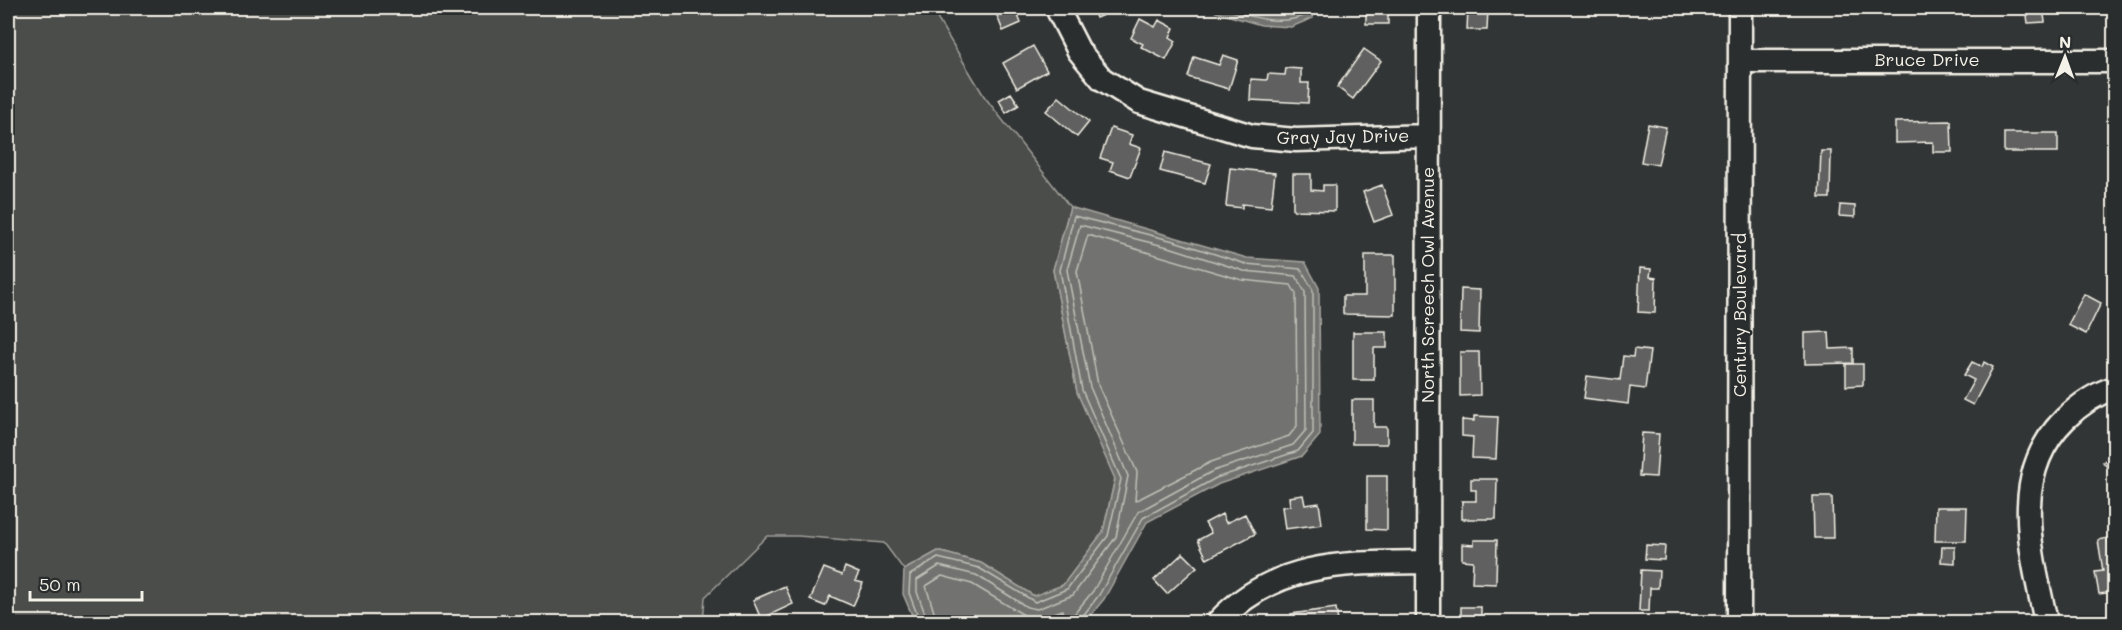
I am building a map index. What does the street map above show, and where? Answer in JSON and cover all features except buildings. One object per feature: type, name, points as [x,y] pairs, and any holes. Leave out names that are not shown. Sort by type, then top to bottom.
[{"type":"street","name":"Gray Jay Drive","points":[[1057,8],[1079,51],[1102,79],[1139,102],[1252,136],[1296,140],[1428,136]]},
{"type":"street","name":"North Screech Owl Avenue","points":[[1428,622],[1429,8]]},
{"type":"street","name":"Century Boulevard","points":[[1739,622],[1740,8]]},
{"type":"street","name":"Bruce Drive","points":[[1740,61],[2115,61]]},
{"type":"street","points":[[2046,622],[2030,530],[2028,491],[2031,474],[2045,442],[2056,428],[2089,399],[2115,388]]},
{"type":"street","points":[[1218,622],[1245,599],[1294,573],[1348,562],[1428,562]]},
{"type":"shaded area","points":[[8,8],[931,8],[984,96],[1070,207],[1053,270],[1077,392],[1115,478],[1103,532],[1063,585],[1034,596],[981,563],[938,551],[904,570],[884,543],[798,536],[767,536],[705,597],[703,622],[8,622]]},
{"type":"water","points":[[1211,8],[1312,8],[1313,18],[1291,27],[1261,25],[1216,12]]},
{"type":"water","points":[[1070,207],[1247,258],[1305,262],[1319,288],[1320,435],[1302,456],[1219,484],[1147,522],[1104,599],[1085,622],[915,622],[903,594],[904,570],[938,551],[981,563],[1034,596],[1063,585],[1103,532],[1115,479],[1077,392],[1053,270]]}]
